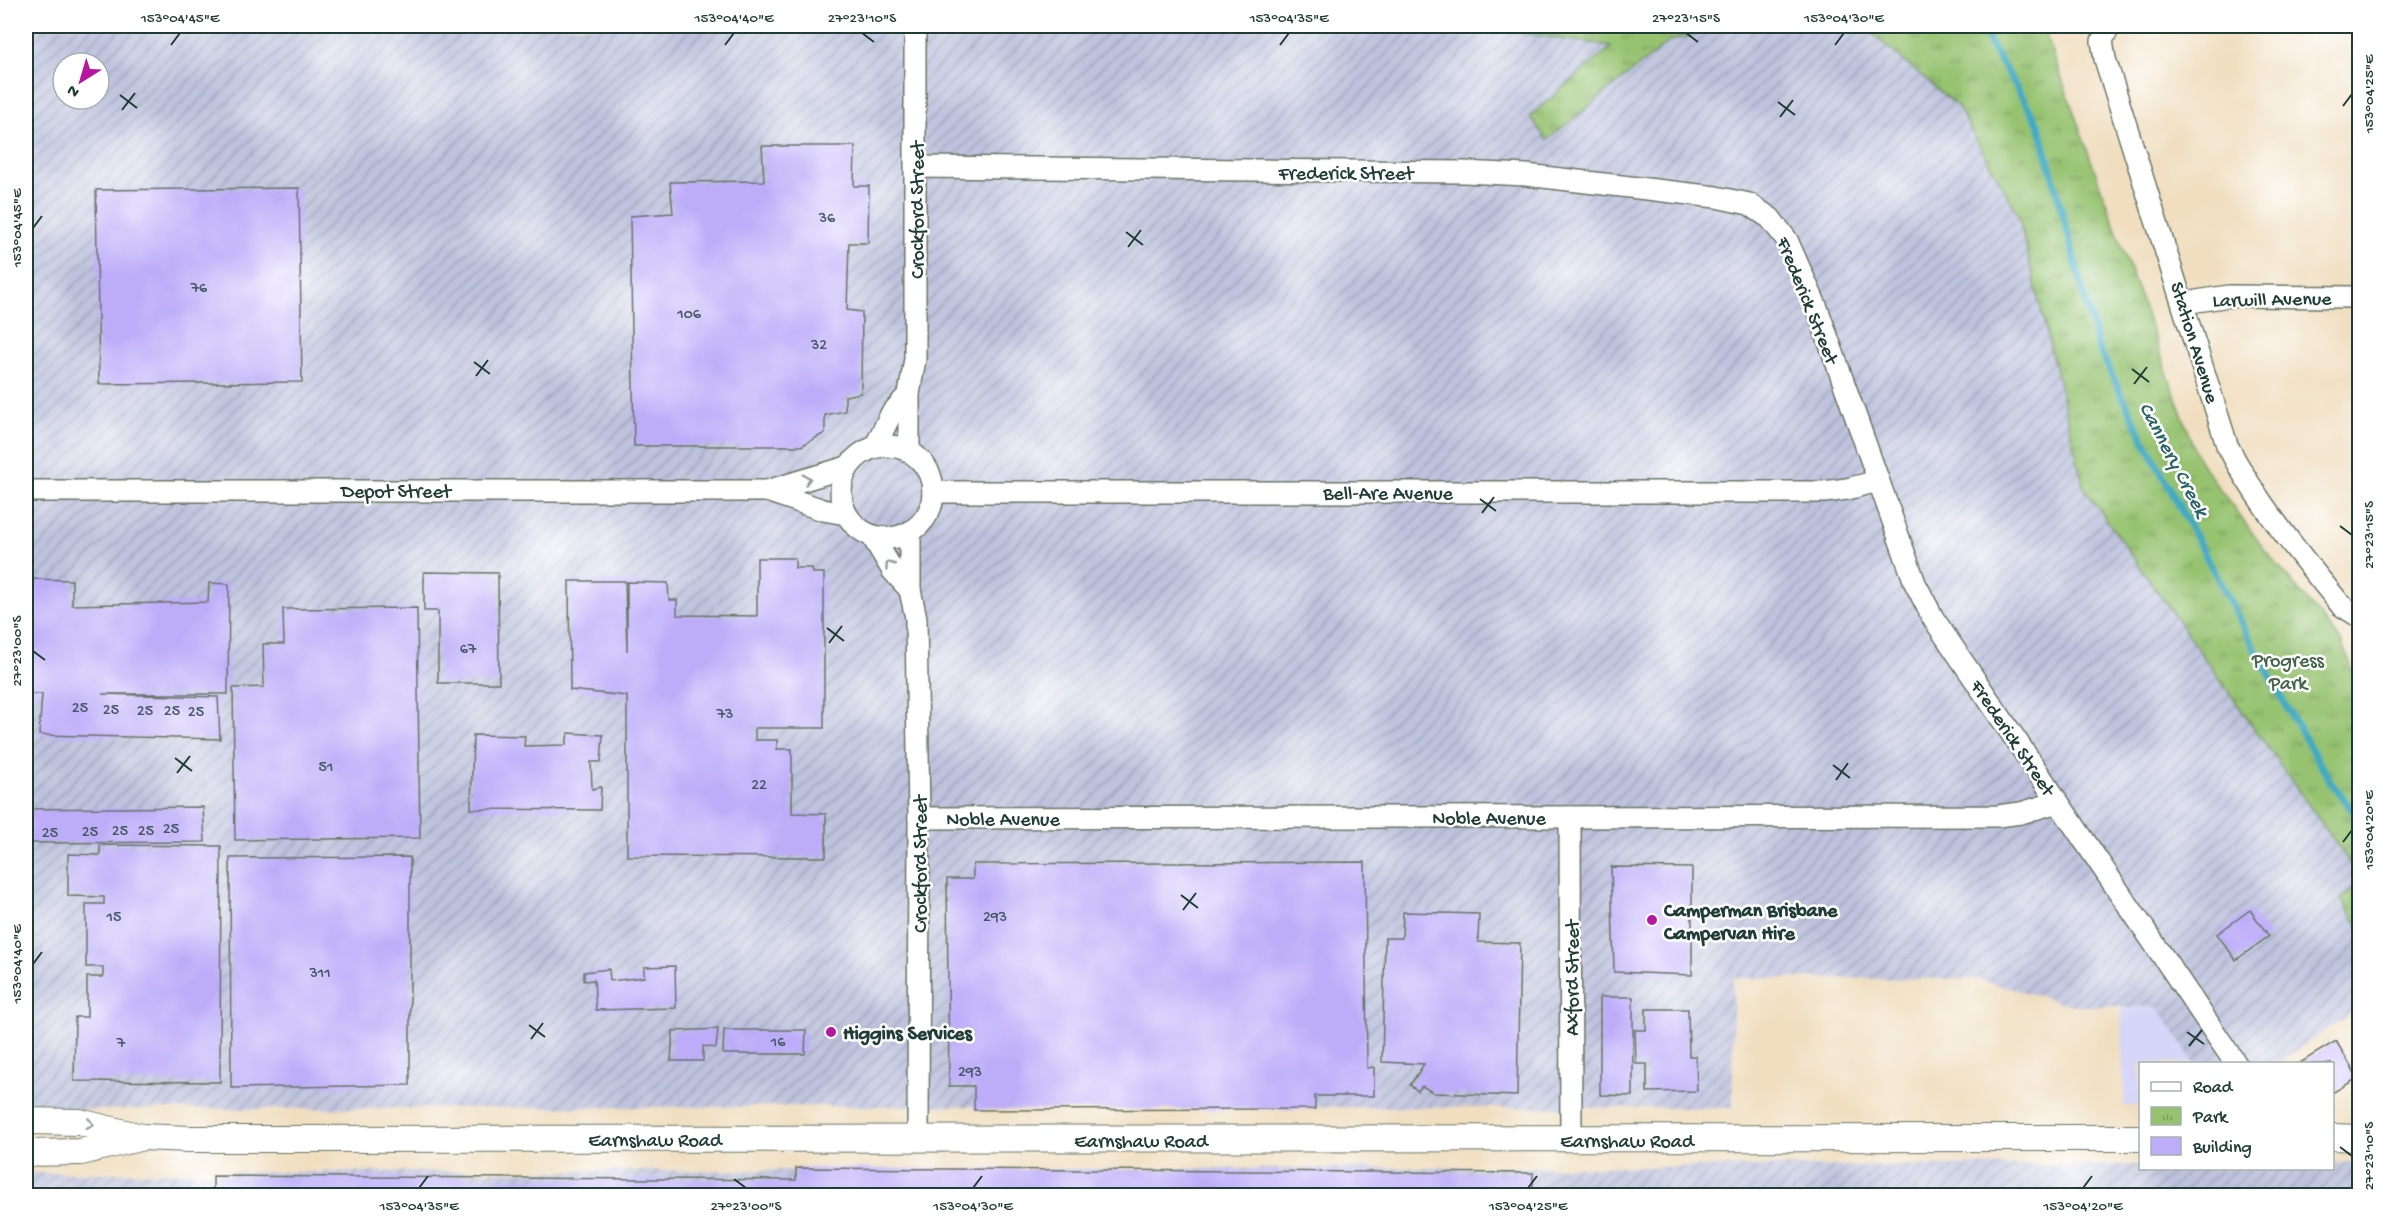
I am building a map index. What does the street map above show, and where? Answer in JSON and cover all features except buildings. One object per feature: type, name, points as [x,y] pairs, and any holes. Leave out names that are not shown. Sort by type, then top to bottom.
[{"type":"street","name":"Crockford Street","points":[[909,451],[909,394],[915,359],[915,26]]},
{"type":"street","name":"Station Avenue","points":[[2108,28],[2102,41],[2105,59],[2227,445],[2243,475],[2342,605],[2360,617]]},
{"type":"street","name":"Frederick Street","points":[[916,167],[1464,172],[1526,175],[1716,197],[1749,204],[1770,218],[1787,240],[1817,308],[1923,601],[2235,1062]]},
{"type":"street","name":"Larwill Avenue","points":[[2184,303],[2229,296],[2360,297]]},
{"type":"street","points":[[875,447],[891,414],[909,394]]},
{"type":"street","points":[[875,447],[898,447],[909,451],[927,469],[932,480],[933,492],[927,516],[910,533],[898,537],[884,539],[872,536],[852,523],[846,514],[840,490],[848,467],[855,458],[875,447]]},
{"type":"street","name":"Depot Street","points":[[26,491],[767,491],[848,467]]},
{"type":"street","name":"Bell-Are Avenue","points":[[933,492],[1824,492],[1878,481]]},
{"type":"street","name":"Depot Street","points":[[767,491],[823,510],[846,514]]},
{"type":"street","name":"Crockford Street","points":[[910,533],[910,590],[916,618],[919,818],[918,1140]]},
{"type":"street","name":"Crockford Street","points":[[872,536],[893,571],[910,590]]},
{"type":"street","name":"Noble Avenue","points":[[919,818],[1998,816],[2021,813],[2058,802]]},
{"type":"street","name":"Axford Street","points":[[1570,817],[1571,1140]]},
{"type":"street","name":"Earnshaw Road","points":[[29,1117],[79,1122],[142,1137],[189,1139],[2139,1138]]},
{"type":"street","name":"Earnshaw Road","points":[[26,1153],[81,1152],[142,1137]]},
{"type":"street","points":[[2334,1137],[2360,1138]]},
{"type":"shaded area","points":[[26,26],[1509,26],[1509,31],[1613,46],[1531,116],[1547,140],[1670,41],[1725,26],[1839,26],[1869,30],[1958,107],[2018,214],[2084,488],[2359,876],[2359,885],[2341,899],[2359,926],[2359,1008],[2278,1062],[2194,1062],[2158,1007],[2075,1006],[1977,979],[1733,978],[1733,1108],[877,1106],[26,1110]]},
{"type":"shaded area","points":[[2121,1007],[2158,1007],[2194,1062],[2139,1062],[2139,1106],[2124,1106]]},
{"type":"shaded area","points":[[2334,1163],[2359,1163],[2360,1195],[26,1196],[26,1173],[2139,1165],[2139,1170],[2334,1170]]},
{"type":"green space","points":[[1509,26],[1725,26],[1670,41],[1547,140],[1530,116],[1612,46],[1509,31]]},
{"type":"green space","name":"Progress Park","points":[[1839,26],[2043,26],[2198,459],[2264,549],[2341,641],[2359,685],[2359,876],[2084,488],[2018,214],[1958,107],[1869,31]]},
{"type":"green space","points":[[2359,885],[2359,926],[2341,899]]},
{"type":"waterway","name":"Cannery Creek","points":[[1984,26],[1990,44],[2039,125],[2098,347],[2144,440],[2283,701],[2330,781],[2360,820]]},
{"type":"place","name":"Camperman Brisbane Campervan Hire","points":[[1652,920]]},
{"type":"place","name":"Higgins Services","points":[[831,1032]]}]
